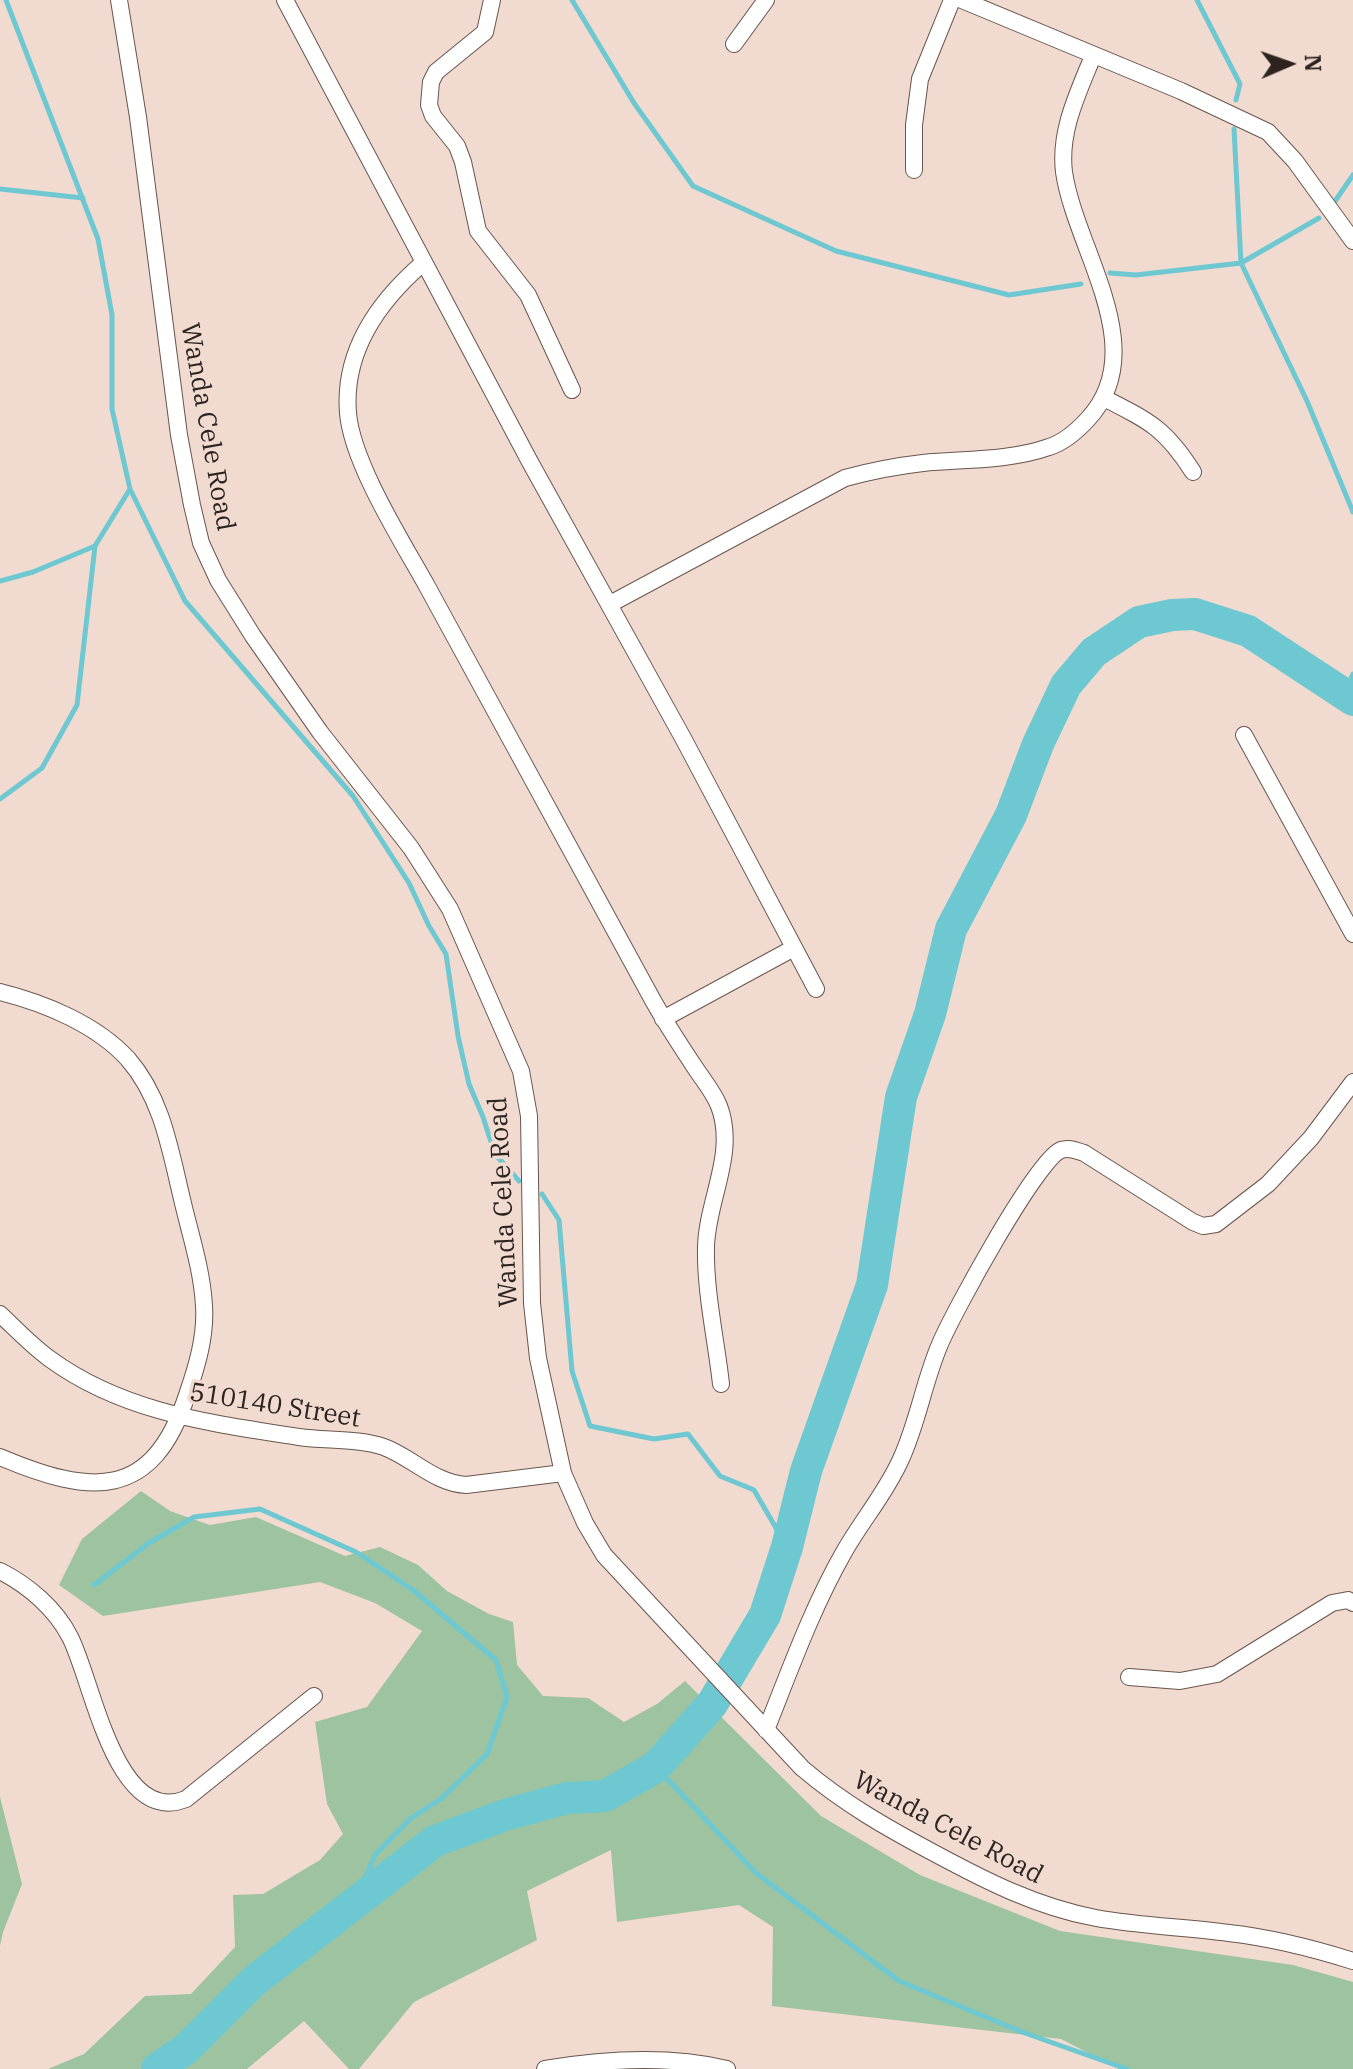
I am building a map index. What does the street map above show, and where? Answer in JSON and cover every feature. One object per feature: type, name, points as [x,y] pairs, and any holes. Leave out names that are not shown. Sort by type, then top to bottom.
[{"type":"street","name":"Wanda Cele Road","points":[[119,0],[138,117],[179,435],[201,543],[218,580],[253,636],[320,732],[411,848],[450,909],[521,1071],[529,1116],[532,1303],[538,1358],[563,1473],[585,1523],[604,1555],[802,1768],[833,1795],[865,1816],[989,1883],[1028,1900],[1097,1919],[1230,1933],[1307,1946],[1353,1961]]},
{"type":"street","points":[[285,0],[423,263],[816,989]]},
{"type":"street","points":[[492,0],[485,32],[436,72],[431,82],[429,105],[433,116],[457,146],[478,231],[528,295],[572,390]]},
{"type":"street","points":[[734,44],[766,0]]},
{"type":"street","points":[[914,170],[914,125],[920,79],[952,0]]},
{"type":"street","points":[[962,0],[1181,91],[1268,132],[1295,161],[1353,241]]},
{"type":"street","points":[[610,604],[845,478],[881,469],[976,460],[1051,447],[1080,429],[1104,398],[1114,357],[1107,309],[1068,191],[1064,162],[1065,132],[1093,56]]},
{"type":"street","points":[[423,263],[399,284],[360,341],[351,367],[347,393],[352,436],[359,457],[400,538],[663,1019],[718,1103],[726,1128],[725,1151],[707,1229],[706,1251],[721,1384]]},
{"type":"street","points":[[1104,398],[1147,421],[1169,438],[1193,472]]},
{"type":"street","points":[[1244,735],[1353,934]]},
{"type":"street","points":[[663,1019],[792,949]]},
{"type":"street","points":[[0,992],[22,997],[102,1035],[128,1058],[150,1088],[166,1129],[201,1277],[204,1309],[202,1343],[180,1416],[150,1462],[108,1483],[75,1483],[32,1471],[0,1457]]},
{"type":"street","points":[[766,1730],[807,1628],[844,1551],[874,1509],[901,1461],[940,1345],[1023,1193],[1049,1160],[1059,1150],[1070,1148],[1084,1153],[1193,1222],[1203,1226],[1216,1224],[1268,1184],[1311,1138],[1353,1082]]},
{"type":"street","name":"510140 Street","points":[[0,1314],[48,1358],[75,1376],[126,1400],[180,1416],[220,1426],[383,1447],[451,1484],[466,1485],[563,1473]]},
{"type":"street","points":[[0,1571],[27,1587],[48,1607],[69,1635],[114,1753],[128,1779],[146,1798],[159,1804],[173,1805],[186,1799],[314,1696]]},
{"type":"street","points":[[1129,1677],[1180,1681],[1217,1674],[1332,1603],[1348,1600],[1353,1603]]},
{"type":"street","points":[[545,2069],[579,2063],[645,2060],[695,2061],[727,2069]]},
{"type":"green space","points":[[141,1491],[170,1511],[210,1525],[256,1517],[345,1556],[380,1547],[418,1565],[447,1591],[489,1614],[513,1622],[517,1665],[543,1696],[588,1698],[624,1722],[657,1704],[685,1681],[821,1816],[920,1875],[1060,1931],[1293,1965],[1353,1982],[1353,2069],[1119,2069],[1061,2039],[772,2006],[773,1927],[739,1905],[617,1922],[611,1850],[527,1891],[537,1940],[414,2002],[359,2069],[349,2069],[304,2021],[247,2069],[48,2069],[84,2054],[145,1996],[191,1994],[235,1947],[233,1895],[263,1894],[320,1860],[343,1834],[327,1804],[315,1722],[367,1707],[422,1631],[375,1603],[320,1582],[103,1616],[59,1585],[82,1539]]},
{"type":"green space","points":[[0,1797],[22,1884],[0,1946]]},
{"type":"waterway","points":[[6,0],[98,239],[112,315],[112,409],[130,489],[185,601],[353,796],[409,883],[446,954],[458,1036],[469,1084],[495,1154],[519,1181]]},
{"type":"waterway","points":[[572,0],[634,103],[693,186],[836,251],[1009,295],[1081,284]]},
{"type":"waterway","points":[[1197,0],[1240,84],[1236,100]]},
{"type":"waterway","points":[[1234,129],[1241,263],[1307,401],[1353,512]]},
{"type":"waterway","points":[[1333,204],[1353,175]]},
{"type":"waterway","points":[[0,189],[83,198]]},
{"type":"waterway","points":[[1110,273],[1136,275],[1241,263],[1319,218]]},
{"type":"waterway","points":[[0,799],[42,768],[77,705],[95,546],[130,489]]},
{"type":"waterway","points":[[0,581],[33,572],[95,546]]},
{"type":"waterway","points":[[157,2069],[187,2048],[254,1981],[435,1841],[505,1815],[567,1798],[605,1796],[656,1767],[712,1704],[765,1615],[787,1547],[806,1471],[872,1285],[901,1097],[930,1014],[951,929],[1011,815],[1038,744],[1066,685],[1094,652],[1139,622],[1195,614],[1248,631],[1353,700]]},
{"type":"waterway","points":[[1345,693],[1353,674]]},
{"type":"waterway","points":[[542,1194],[559,1220],[572,1371],[590,1426],[654,1439],[688,1434],[720,1476],[754,1490],[787,1547]]},
{"type":"waterway","points":[[94,1585],[149,1543],[194,1517],[260,1509],[356,1552],[413,1590],[496,1660],[507,1697],[487,1754],[441,1799],[411,1818],[375,1855],[356,1900]]},
{"type":"waterway","points":[[656,1767],[756,1873],[899,1981],[1022,2032],[1127,2069]]}]
